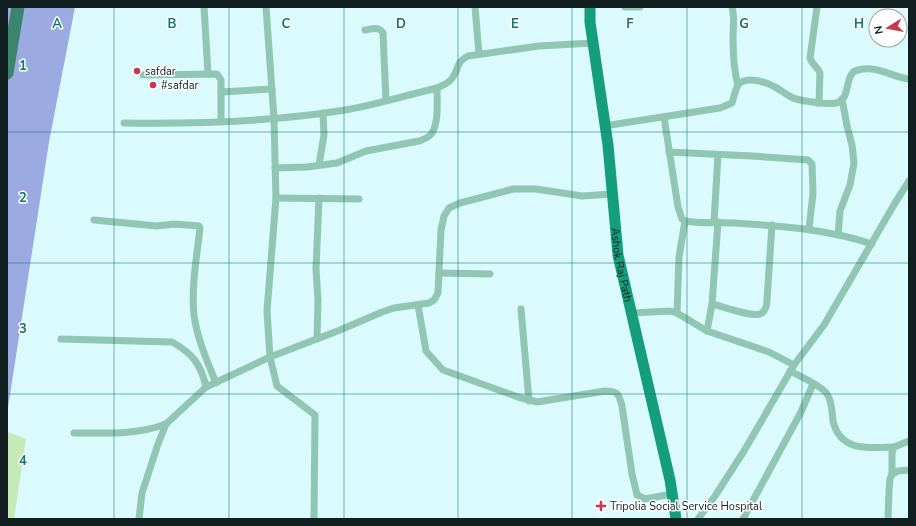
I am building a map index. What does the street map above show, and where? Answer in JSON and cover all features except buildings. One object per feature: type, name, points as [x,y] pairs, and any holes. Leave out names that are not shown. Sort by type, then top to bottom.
[{"type":"highway","points":[[7,73],[18,7]]},
{"type":"main road","name":"Ashok Raj Path","points":[[590,7],[604,126],[608,145],[618,255],[670,480],[676,519]]},
{"type":"street","points":[[204,7],[208,74]]},
{"type":"street","points":[[266,7],[274,119],[276,198],[267,311],[270,356],[277,386],[315,415],[314,519]]},
{"type":"street","points":[[475,7],[479,54]]},
{"type":"street","points":[[625,7],[640,7]]},
{"type":"street","points":[[604,126],[720,108],[732,103],[738,85],[733,38],[734,15],[732,7]]},
{"type":"street","points":[[817,7],[810,58],[811,63],[820,73],[819,103]]},
{"type":"street","points":[[365,30],[378,28],[383,33],[386,100]]},
{"type":"street","points":[[124,123],[274,119],[346,110],[437,88],[448,83],[454,76],[461,60],[468,56],[539,46],[594,43]]},
{"type":"street","points":[[838,235],[840,211],[850,185],[854,164],[852,146],[842,100],[850,75],[857,70],[880,70],[909,79]]},
{"type":"street","points":[[143,75],[217,74],[221,80],[221,121]]},
{"type":"street","points":[[738,85],[743,81],[754,81],[777,87],[791,97],[819,103],[834,103],[842,100]]},
{"type":"street","points":[[275,168],[337,163],[366,151],[419,141],[427,138],[433,132],[436,119],[437,88]]},
{"type":"street","points":[[221,92],[272,89]]},
{"type":"street","points":[[319,165],[324,135],[323,113]]},
{"type":"street","points":[[664,117],[678,207],[682,219],[685,221],[809,229],[872,244]]},
{"type":"street","points":[[669,152],[808,160],[812,164],[813,183],[809,229]]},
{"type":"street","points":[[707,331],[712,304],[718,154]]},
{"type":"street","points":[[698,519],[744,451],[792,368],[821,330],[909,181]]},
{"type":"street","points":[[74,433],[121,433],[139,432],[153,429],[166,424],[206,387],[270,356],[317,339],[382,312],[394,308],[418,306],[434,300],[438,293],[441,230],[444,216],[449,208],[513,189],[536,189],[582,196],[612,194]]},
{"type":"street","points":[[276,198],[359,198]]},
{"type":"street","points":[[317,339],[318,301],[316,270],[319,198]]},
{"type":"street","points":[[94,220],[157,226],[174,224],[199,226],[194,314],[196,327],[216,383]]},
{"type":"street","points":[[677,313],[679,257],[685,221]]},
{"type":"street","points":[[712,304],[747,314],[759,314],[763,312],[768,300],[772,226]]},
{"type":"street","points":[[439,273],[490,274]]},
{"type":"street","points":[[418,306],[426,351],[443,370],[530,401],[548,401],[605,391],[616,393],[619,396],[622,406],[632,474],[637,495],[645,499],[672,494]]},
{"type":"street","points":[[521,309],[530,401]]},
{"type":"street","points":[[632,313],[670,311],[677,313],[707,331],[769,352],[826,392],[829,399],[836,432],[844,441],[857,446],[871,448],[894,447],[909,441]]},
{"type":"street","points":[[61,339],[172,342],[185,349],[193,357],[199,366],[206,387]]},
{"type":"street","points":[[742,519],[801,412],[813,384]]},
{"type":"street","points":[[139,519],[142,493],[166,424]]},
{"type":"street","points":[[888,519],[890,479],[892,474],[892,452],[894,447]]},
{"type":"street","points":[[892,474],[898,471],[909,470]]},
{"type":"green space","points":[[8,432],[26,439],[14,519],[7,519]]},
{"type":"water","points":[[7,7],[75,7],[49,142],[7,414]]},
{"type":"place","name":"safdar","points":[[137,71]]},
{"type":"place","name":"#safdar","points":[[153,85]]},
{"type":"place","name":"Tripolia Social Service Hospital","points":[[601,506]]}]
